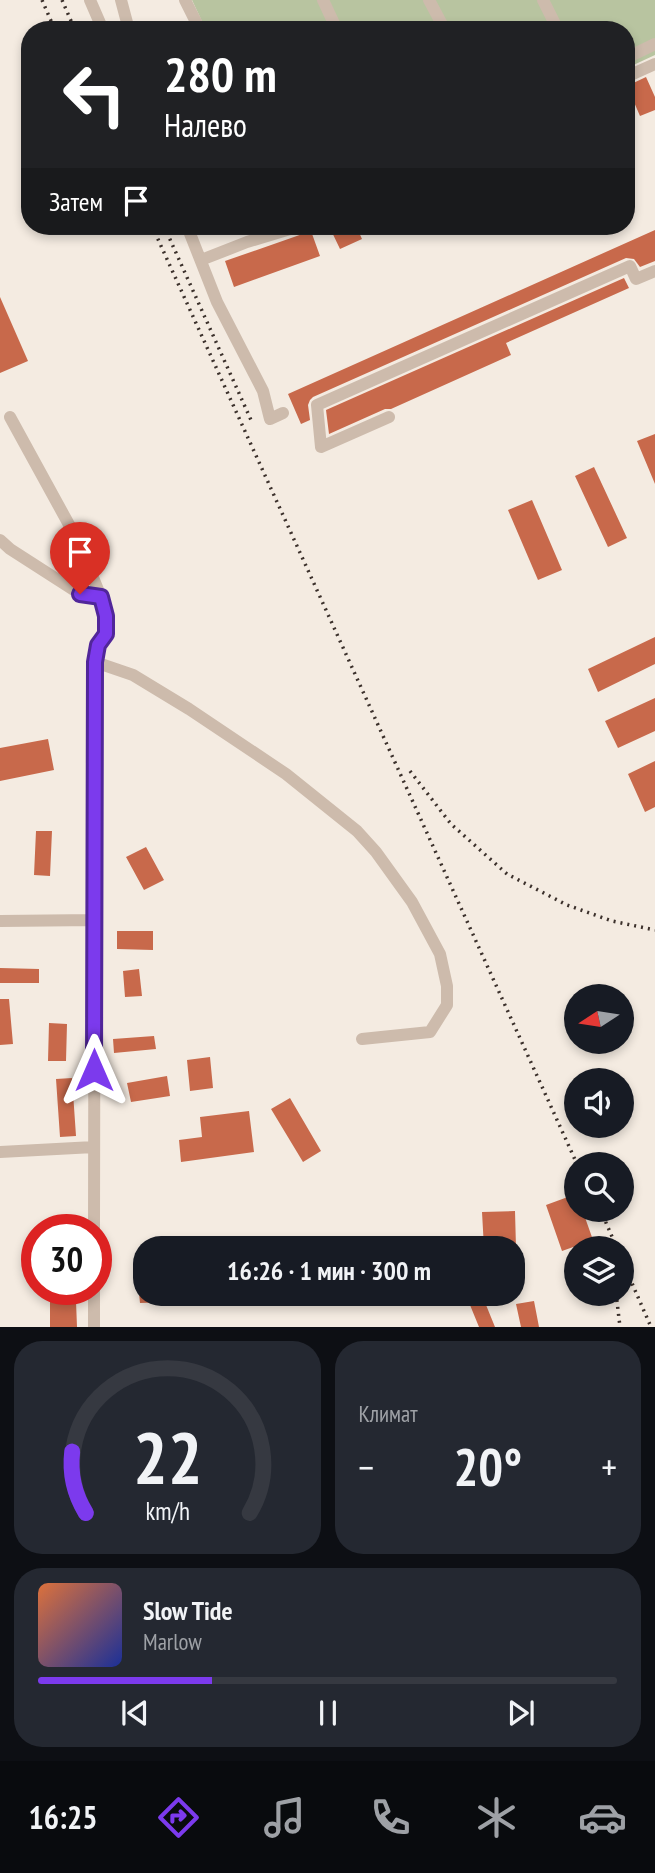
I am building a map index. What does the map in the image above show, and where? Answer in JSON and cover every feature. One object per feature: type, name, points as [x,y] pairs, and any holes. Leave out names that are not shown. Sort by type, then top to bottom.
[{"type":"street","points":[[90,0],[99,21]]},
{"type":"street","points":[[121,0],[127,21]]},
{"type":"street","points":[[185,0],[196,21]]},
{"type":"street","points":[[323,0],[333,21]]},
{"type":"street","points":[[429,0],[440,21]]},
{"type":"street","points":[[543,0],[554,21]]},
{"type":"street","points":[[635,54],[655,44]]},
{"type":"street","points":[[635,73],[655,64]]},
{"type":"street","points":[[191,235],[217,302],[263,391],[270,419],[283,413]]},
{"type":"street","points":[[201,260],[270,235]]},
{"type":"street","points":[[389,417],[321,447],[317,405],[630,266],[636,279],[655,271]]},
{"type":"street","points":[[10,417],[78,541],[106,616],[106,634],[98,645],[95,662],[94,1214]]},
{"type":"street","points":[[0,540],[80,594],[101,597]]},
{"type":"street","points":[[95,662],[133,675],[286,774],[357,831],[405,892],[440,954],[447,986],[447,1006],[430,1032],[362,1039]]},
{"type":"street","points":[[0,921],[94,920]]},
{"type":"street","points":[[0,1152],[94,1147]]},
{"type":"street","points":[[94,1305],[94,1327]]},
{"type":"green space","points":[[192,0],[655,0],[655,55],[635,64],[635,21],[202,21]]},
{"type":"building","points":[[646,77],[655,97],[655,110],[640,116],[635,104],[635,82]]},
{"type":"building","points":[[655,230],[655,261],[640,267],[634,259],[626,258],[313,397],[308,405],[310,420],[301,424],[288,394]]},
{"type":"building","points":[[300,235],[312,235],[320,256],[234,287],[225,261]]},
{"type":"building","points":[[333,235],[360,235],[362,239],[340,249]]},
{"type":"building","points":[[624,278],[629,288],[506,343],[511,355],[329,434],[326,410]]},
{"type":"building","points":[[0,297],[28,361],[0,373]]},
{"type":"building","points":[[655,434],[655,484],[637,441]]},
{"type":"building","points":[[594,467],[627,538],[608,547],[575,476]]},
{"type":"building","points":[[532,500],[562,570],[538,580],[508,510]]},
{"type":"building","points":[[655,637],[655,664],[598,692],[588,669]]},
{"type":"building","points":[[655,698],[655,731],[618,748],[605,721]]},
{"type":"building","points":[[48,739],[54,770],[0,781],[0,748]]},
{"type":"building","points":[[655,761],[655,807],[645,812],[628,774]]},
{"type":"building","points":[[36,831],[52,831],[50,876],[34,875]]},
{"type":"building","points":[[146,847],[164,880],[144,890],[126,857]]},
{"type":"building","points":[[117,931],[153,931],[153,950],[117,949]]},
{"type":"building","points":[[0,968],[39,969],[39,983],[0,983]]},
{"type":"building","points":[[139,969],[142,996],[125,997],[123,971]]},
{"type":"building","points":[[0,999],[9,999],[13,1044],[0,1045]]},
{"type":"building","points":[[49,1023],[67,1024],[66,1061],[48,1061]]},
{"type":"building","points":[[154,1036],[156,1049],[114,1053],[113,1039]]},
{"type":"building","points":[[210,1057],[213,1088],[190,1091],[187,1060]]},
{"type":"building","points":[[167,1076],[170,1096],[131,1102],[127,1083]]},
{"type":"building","points":[[72,1078],[76,1136],[60,1137],[56,1079]]},
{"type":"building","points":[[290,1098],[321,1151],[303,1162],[271,1109]]},
{"type":"building","points":[[249,1111],[254,1152],[181,1162],[179,1140],[202,1137],[200,1117]]},
{"type":"building","points":[[564,1198],[564,1222],[587,1222],[592,1236],[564,1236],[562,1251],[546,1205]]},
{"type":"building","points":[[515,1211],[516,1236],[483,1236],[482,1212]]},
{"type":"building","points":[[534,1301],[539,1327],[521,1327],[516,1306],[525,1306],[525,1302]]},
{"type":"building","points":[[50,1305],[76,1305],[77,1327],[50,1327]]},
{"type":"building","points":[[470,1306],[486,1306],[495,1327],[479,1327]]},
{"type":"railway","points":[[42,0],[51,21]]},
{"type":"railway","points":[[62,0],[71,21]]},
{"type":"railway","points":[[156,235],[572,1152]]},
{"type":"railway","points":[[168,235],[251,420]]},
{"type":"railway","points":[[410,771],[451,824],[507,874],[567,905],[612,921],[655,930]]},
{"type":"railway","points":[[606,1222],[612,1236]]},
{"type":"railway","points":[[634,1288],[651,1327]]},
{"type":"railway","points":[[618,1306],[620,1327]]},
{"type":"route","points":[[80,594],[101,597],[106,616],[106,634],[98,645],[95,662],[94,1070]]}]
